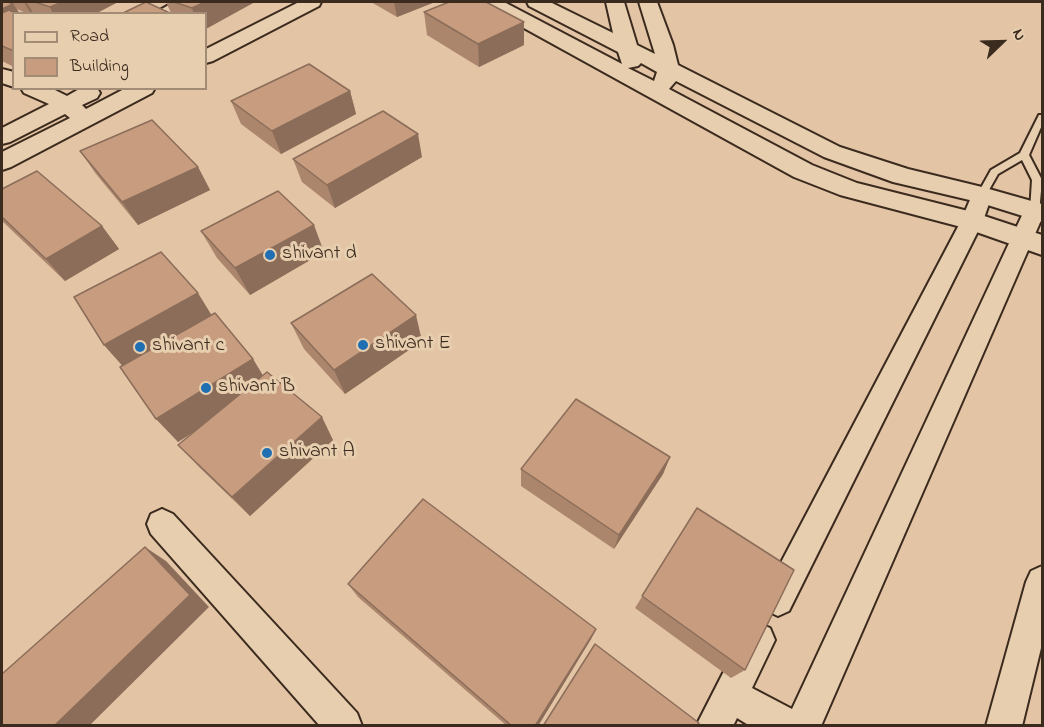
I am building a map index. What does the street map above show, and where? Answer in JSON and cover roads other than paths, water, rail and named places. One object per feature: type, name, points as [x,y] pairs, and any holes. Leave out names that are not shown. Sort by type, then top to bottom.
[{"type":"street","points":[[164,12],[185,2]]},
{"type":"street","points":[[207,56],[312,2]]},
{"type":"street","points":[[491,2],[803,171],[849,189],[972,221],[1032,242]]},
{"type":"street","points":[[536,2],[832,152],[903,176],[982,195],[1039,212],[1032,242],[803,726]]},
{"type":"street","points":[[615,2],[636,81]]},
{"type":"street","points":[[648,2],[663,45],[668,69],[662,95]]},
{"type":"street","points":[[36,90],[67,104],[86,119]]},
{"type":"street","points":[[2,137],[94,90]]},
{"type":"street","points":[[2,162],[140,90]]},
{"type":"street","points":[[787,726],[722,710],[972,221],[982,195]]},
{"type":"street","points":[[162,525],[344,726]]},
{"type":"street","points":[[1004,726],[1042,582]]},
{"type":"lane","points":[[982,195],[994,171],[1024,155],[1042,117]]},
{"type":"lane","points":[[1024,155],[1037,180],[1039,212]]},
{"type":"place","name":"shivant d","points":[[270,255]]},
{"type":"place","name":"shivant E","points":[[363,345]]},
{"type":"place","name":"shivant c","points":[[140,347]]},
{"type":"place","name":"shivant B","points":[[206,388]]},
{"type":"place","name":"shivant A","points":[[267,453]]}]
